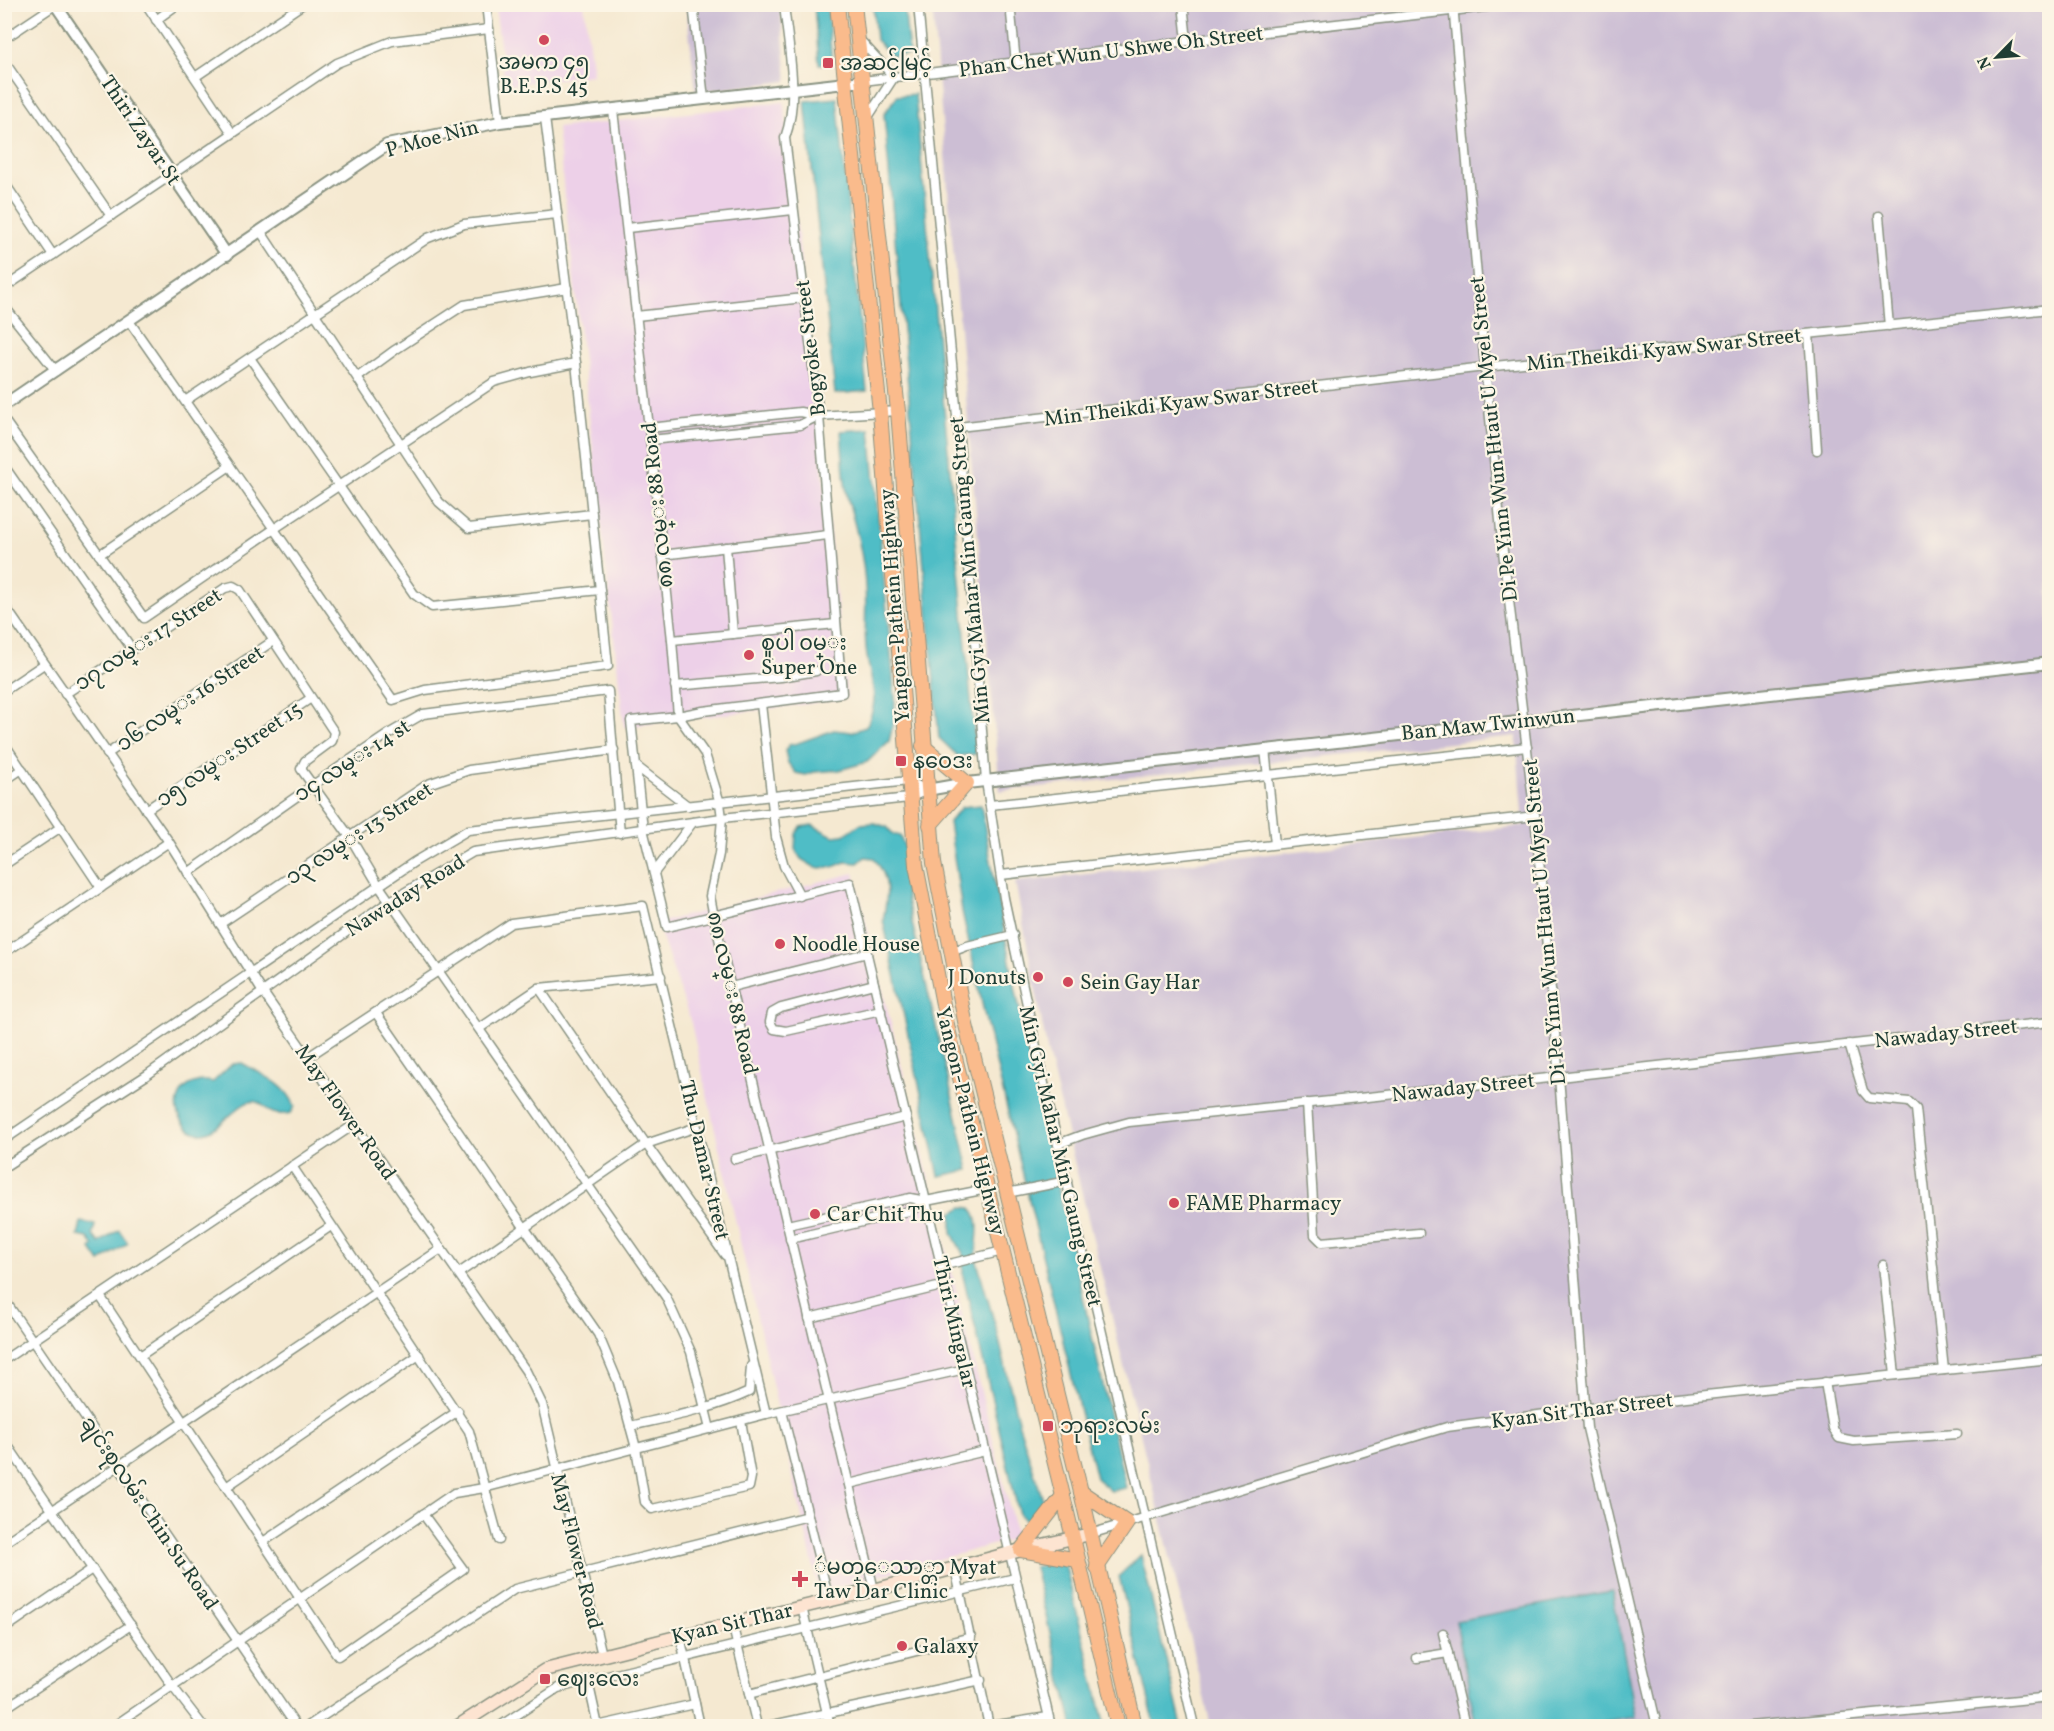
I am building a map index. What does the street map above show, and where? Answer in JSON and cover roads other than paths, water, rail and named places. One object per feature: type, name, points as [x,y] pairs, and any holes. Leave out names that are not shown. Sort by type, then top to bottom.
[{"type":"main road","name":"Yangon-Pathein Highway","points":[[837,4],[880,412],[916,866],[947,1025],[1118,1726]]},
{"type":"main road","name":"Yangon-Pathein Highway","points":[[854,4],[898,411],[934,863],[965,1022],[1081,1492],[1135,1726]]},
{"type":"main road","points":[[923,746],[967,783],[930,825]]},
{"type":"main road","points":[[1081,1492],[1127,1523],[1097,1567]]},
{"type":"main road","points":[[1015,1551],[1063,1496]]},
{"type":"main road","name":"Kyan Sit Thar","points":[[466,1724],[545,1670],[874,1590],[1015,1551],[1090,1534]]},
{"type":"main road","points":[[1015,1551],[1078,1560]]},
{"type":"street","points":[[146,4],[232,133]]},
{"type":"street","points":[[156,20],[178,4]]},
{"type":"street","points":[[195,77],[303,4]]},
{"type":"street","points":[[486,4],[500,122]]},
{"type":"street","points":[[693,4],[704,99]]},
{"type":"street","name":"Bogyoke Street","points":[[761,704],[842,693],[819,416],[785,138],[790,123],[792,88],[784,4]]},
{"type":"street","name":"Min Gyi Mahar Min Gaung Street","points":[[918,4],[958,427],[986,781],[1010,936],[1058,1144],[1063,1182],[1194,1726]]},
{"type":"street","points":[[1010,4],[1016,63]]},
{"type":"street","points":[[1183,4],[1186,41]]},
{"type":"street","name":"Phan Chet Wun U Shwe Oh Street","points":[[863,81],[1454,8],[1512,4]]},
{"type":"street","points":[[4,39],[55,5]]},
{"type":"street","name":"Thiri Zayar St","points":[[55,5],[227,255]]},
{"type":"street","name":"Di Pe Yinn Wun Htaut U Myel Street","points":[[1454,8],[1503,551],[1535,816],[1559,1077],[1587,1428],[1657,1726]]},
{"type":"street","points":[[4,288],[337,63],[392,41],[489,29]]},
{"type":"street","points":[[857,37],[894,77],[866,121]]},
{"type":"street","points":[[4,61],[111,216]]},
{"type":"street","name":"P Moe Nin","points":[[4,405],[387,145],[500,122],[863,81]]},
{"type":"street","name":"၈၈ လမ္း 88 Road","points":[[613,110],[672,640],[678,716],[705,754],[720,802],[722,818],[719,854],[710,896],[714,917],[874,1590]]},
{"type":"street","points":[[129,321],[393,700],[425,690],[608,666],[576,363],[545,118]]},
{"type":"street","points":[[4,182],[53,255]]},
{"type":"street","points":[[627,228],[793,210]]},
{"type":"street","points":[[185,401],[428,238],[464,224],[557,214]]},
{"type":"street","points":[[1879,216],[1889,326]]},
{"type":"street","points":[[261,232],[439,502],[469,528],[592,514]]},
{"type":"street","points":[[358,377],[464,305],[567,288]]},
{"type":"street","points":[[636,316],[804,298]]},
{"type":"street","points":[[4,306],[56,371]]},
{"type":"street","name":"Min Theikdi Kyaw Swar Street","points":[[958,427],[1485,367],[2049,309]]},
{"type":"street","points":[[1809,334],[1817,450]]},
{"type":"street","points":[[250,358],[414,594],[432,607],[600,590]]},
{"type":"street","points":[[4,420],[144,618],[494,382],[576,363]]},
{"type":"street","points":[[649,428],[800,412],[819,416],[898,411]]},
{"type":"street","points":[[650,440],[800,425],[819,416]]},
{"type":"street","points":[[4,466],[132,649]]},
{"type":"street","points":[[99,555],[230,466]]},
{"type":"street","points":[[662,555],[828,535]]},
{"type":"street","points":[[726,547],[733,634]]},
{"type":"street","name":"၁၇ လမ္း 17 Street","points":[[65,694],[225,588],[233,586],[240,590],[334,732],[332,741],[302,764],[301,770],[313,785]]},
{"type":"street","name":"May Flower Road","points":[[4,605],[169,842],[262,991],[526,1371],[542,1404],[602,1655]]},
{"type":"street","points":[[672,640],[836,624]]},
{"type":"street","name":"၁၆ လမ္း 16 Street","points":[[107,754],[273,641]]},
{"type":"street","name":"Ban Maw Twinwun","points":[[927,790],[967,783],[1265,749],[2049,663]]},
{"type":"street","points":[[4,691],[44,664]]},
{"type":"street","points":[[675,686],[781,677],[816,671]]},
{"type":"street","name":"၁၄ လမ္း 14 st","points":[[188,873],[313,785],[390,733],[423,714],[608,691],[614,750]]},
{"type":"street","name":"၁၅ လမ္း Street 15","points":[[146,810],[311,698]]},
{"type":"street","points":[[761,704],[772,813],[784,866],[800,896],[667,927],[644,829],[631,721],[678,716],[761,704]]},
{"type":"street","points":[[4,743],[101,888]]},
{"type":"street","points":[[990,805],[1527,747]]},
{"type":"street","points":[[1265,749],[1275,844]]},
{"type":"street","points":[[614,750],[620,833]]},
{"type":"street","name":"၁၃ လမ္း 13 Street","points":[[220,924],[428,784],[469,770],[614,750]]},
{"type":"street","points":[[636,766],[688,806]]},
{"type":"street","points":[[4,781],[22,769]]},
{"type":"street","points":[[908,781],[927,790]]},
{"type":"street","name":"Nawaday Road","points":[[4,1140],[379,886],[468,830],[908,781]]},
{"type":"street","points":[[313,785],[350,837],[379,886],[666,1297],[690,1352],[710,1428]]},
{"type":"street","name":"Nawaday Road","points":[[4,1167],[147,1074],[390,901],[472,852],[722,818],[909,798],[927,790]]},
{"type":"street","points":[[1001,874],[1535,816]]},
{"type":"street","points":[[654,873],[693,822]]},
{"type":"street","points":[[4,865],[61,828]]},
{"type":"street","points":[[4,952],[169,842]]},
{"type":"street","name":"Thiri Mingalar","points":[[800,896],[850,883],[985,1451],[1015,1551],[1015,1578],[1050,1726]]},
{"type":"street","name":"Thu Damar Street","points":[[440,971],[511,923],[644,906],[766,1414]]},
{"type":"street","points":[[951,952],[1010,936]]},
{"type":"street","points":[[731,987],[867,953]]},
{"type":"street","points":[[308,1057],[440,971]]},
{"type":"street","points":[[480,1028],[539,988],[661,976]]},
{"type":"street","points":[[874,984],[781,1008],[772,1013],[770,1022],[774,1029],[786,1031],[880,1010]]},
{"type":"street","points":[[539,988],[729,1261]]},
{"type":"street","points":[[375,1014],[598,1334],[618,1382],[636,1448],[645,1502],[652,1509],[749,1488],[751,1477],[741,1421]]},
{"type":"street","name":"Nawaday Street","points":[[1058,1144],[1129,1122],[2049,1022]]},
{"type":"street","points":[[1849,1044],[1863,1090],[1869,1098],[1909,1102],[1916,1109],[1944,1370]]},
{"type":"street","points":[[1307,1103],[1315,1235],[1322,1242],[1419,1233]]},
{"type":"street","points":[[735,1159],[906,1117]]},
{"type":"street","points":[[4,1360],[355,1124]]},
{"type":"street","points":[[459,1274],[646,1144],[697,1127]]},
{"type":"street","points":[[292,1166],[469,1431],[499,1540]]},
{"type":"street","points":[[1007,1193],[1063,1182]]},
{"type":"street","points":[[787,1225],[910,1198],[926,1201],[987,1190]]},
{"type":"street","points":[[790,1239],[913,1210],[926,1201]]},
{"type":"street","points":[[852,1211],[856,1224]]},
{"type":"street","points":[[140,1356],[331,1226]]},
{"type":"street","points":[[4,1543],[441,1249]]},
{"type":"street","points":[[941,1266],[1003,1251]]},
{"type":"street","points":[[1883,1265],[1895,1375]]},
{"type":"street","points":[[809,1318],[946,1285]]},
{"type":"street","points":[[100,1296],[338,1656],[464,1569],[423,1514]]},
{"type":"street","name":"ချင်းစုလမ်း Chin Su Road","points":[[4,1299],[296,1726]]},
{"type":"street","points":[[226,1487],[419,1355]]},
{"type":"street","points":[[630,1426],[705,1410],[748,1392],[752,1357]]},
{"type":"street","name":"Kyan Sit Thar Street","points":[[1090,1534],[1447,1427],[1585,1408],[2049,1359]]},
{"type":"street","points":[[114,1726],[454,1493],[484,1488],[766,1414],[965,1369]]},
{"type":"street","points":[[1825,1382],[1833,1429],[1839,1438],[1854,1441],[1957,1434]]},
{"type":"street","points":[[782,1411],[829,1600]]},
{"type":"street","points":[[263,1542],[458,1412]]},
{"type":"street","points":[[6,1445],[173,1687],[203,1726]]},
{"type":"street","points":[[849,1484],[985,1451]]},
{"type":"street","points":[[308,1726],[515,1589],[808,1516]]},
{"type":"street","points":[[955,1568],[990,1726],[1048,1717]]},
{"type":"street","points":[[4,1629],[92,1569]]},
{"type":"street","points":[[500,1726],[558,1688],[1015,1578]]},
{"type":"street","points":[[802,1607],[830,1726]]},
{"type":"street","points":[[732,1623],[757,1726]]},
{"type":"street","points":[[4,1709],[131,1625]]},
{"type":"street","points":[[1443,1633],[1464,1726]]},
{"type":"street","points":[[680,1636],[700,1726]]},
{"type":"street","points":[[749,1694],[971,1637]]},
{"type":"street","points":[[1417,1658],[1448,1653]]},
{"type":"street","points":[[768,1726],[981,1680]]},
{"type":"street","points":[[588,1681],[598,1726],[695,1704]]},
{"type":"street","points":[[1750,1726],[2049,1697]]},
{"type":"water","points":[[814,5],[827,5],[832,63],[819,64]]},
{"type":"water","points":[[873,5],[904,5],[909,54],[892,56],[876,40]]},
{"type":"water","points":[[915,94],[976,754],[958,756],[939,738],[884,114],[897,96]]},
{"type":"water","points":[[837,98],[867,391],[835,394],[805,101]]},
{"type":"water","points":[[870,429],[895,698],[894,721],[889,741],[867,762],[839,770],[806,775],[796,773],[788,763],[785,751],[789,745],[834,730],[852,732],[866,727],[871,715],[874,696],[865,639],[866,602],[863,563],[847,496],[841,431]]},
{"type":"water","points":[[981,805],[1013,977],[1049,1148],[1126,1488],[1111,1491],[1096,1478],[985,1017],[962,911],[949,822],[962,807]]},
{"type":"water","points":[[874,823],[887,827],[893,834],[900,836],[906,850],[907,868],[904,881],[908,905],[969,1170],[939,1176],[883,920],[887,888],[883,873],[874,858],[865,857],[858,863],[845,862],[833,867],[816,868],[801,859],[795,849],[796,834],[801,827],[812,825],[833,836],[844,835],[860,824]]},
{"type":"water","points":[[242,1063],[273,1080],[285,1091],[295,1106],[291,1113],[275,1114],[260,1103],[249,1102],[242,1105],[212,1130],[203,1133],[195,1132],[187,1127],[178,1110],[178,1101],[186,1087],[203,1081],[213,1082],[232,1064]]},
{"type":"water","points":[[963,1207],[971,1208],[977,1220],[977,1262],[998,1335],[1019,1425],[1043,1500],[1037,1512],[1025,1519],[1019,1514],[963,1276],[963,1254],[952,1233],[952,1213]]},
{"type":"water","points":[[81,1222],[95,1225],[93,1235],[99,1243],[119,1230],[128,1243],[100,1262],[91,1249],[94,1246],[88,1238],[78,1236]]},
{"type":"water","points":[[1141,1555],[1182,1726],[1155,1726],[1119,1576]]},
{"type":"water","points":[[1064,1560],[1105,1726],[1073,1726],[1034,1567]]},
{"type":"water","points":[[1612,1591],[1636,1717],[1583,1726],[1476,1726],[1456,1621]]},
{"type":"place","name":"အမက ၄၅ B.E.P.S 45","points":[[544,40]]},
{"type":"place","name":"အဆင့်မြင့်","points":[[828,63]]},
{"type":"place","name":"စူပါ ၀မ္း Super One","points":[[749,655]]},
{"type":"place","name":"နဝေဒး","points":[[901,761]]},
{"type":"place","name":"Noodle House","points":[[780,944]]},
{"type":"place","name":"J Donuts","points":[[1038,977]]},
{"type":"place","name":"Sein Gay Har","points":[[1068,982]]},
{"type":"place","name":"FAME Pharmacy","points":[[1174,1203]]},
{"type":"place","name":"Car Chit Thu","points":[[815,1214]]},
{"type":"place","name":"ဘုရားလမ်း","points":[[1048,1426]]},
{"type":"place","name":"ဴမတ္ေသာ္တာ Myat Taw Dar Clinic","points":[[800,1579]]},
{"type":"place","name":"Galaxy","points":[[902,1646]]},
{"type":"place","name":"ဈေးလေး","points":[[545,1679]]}]
